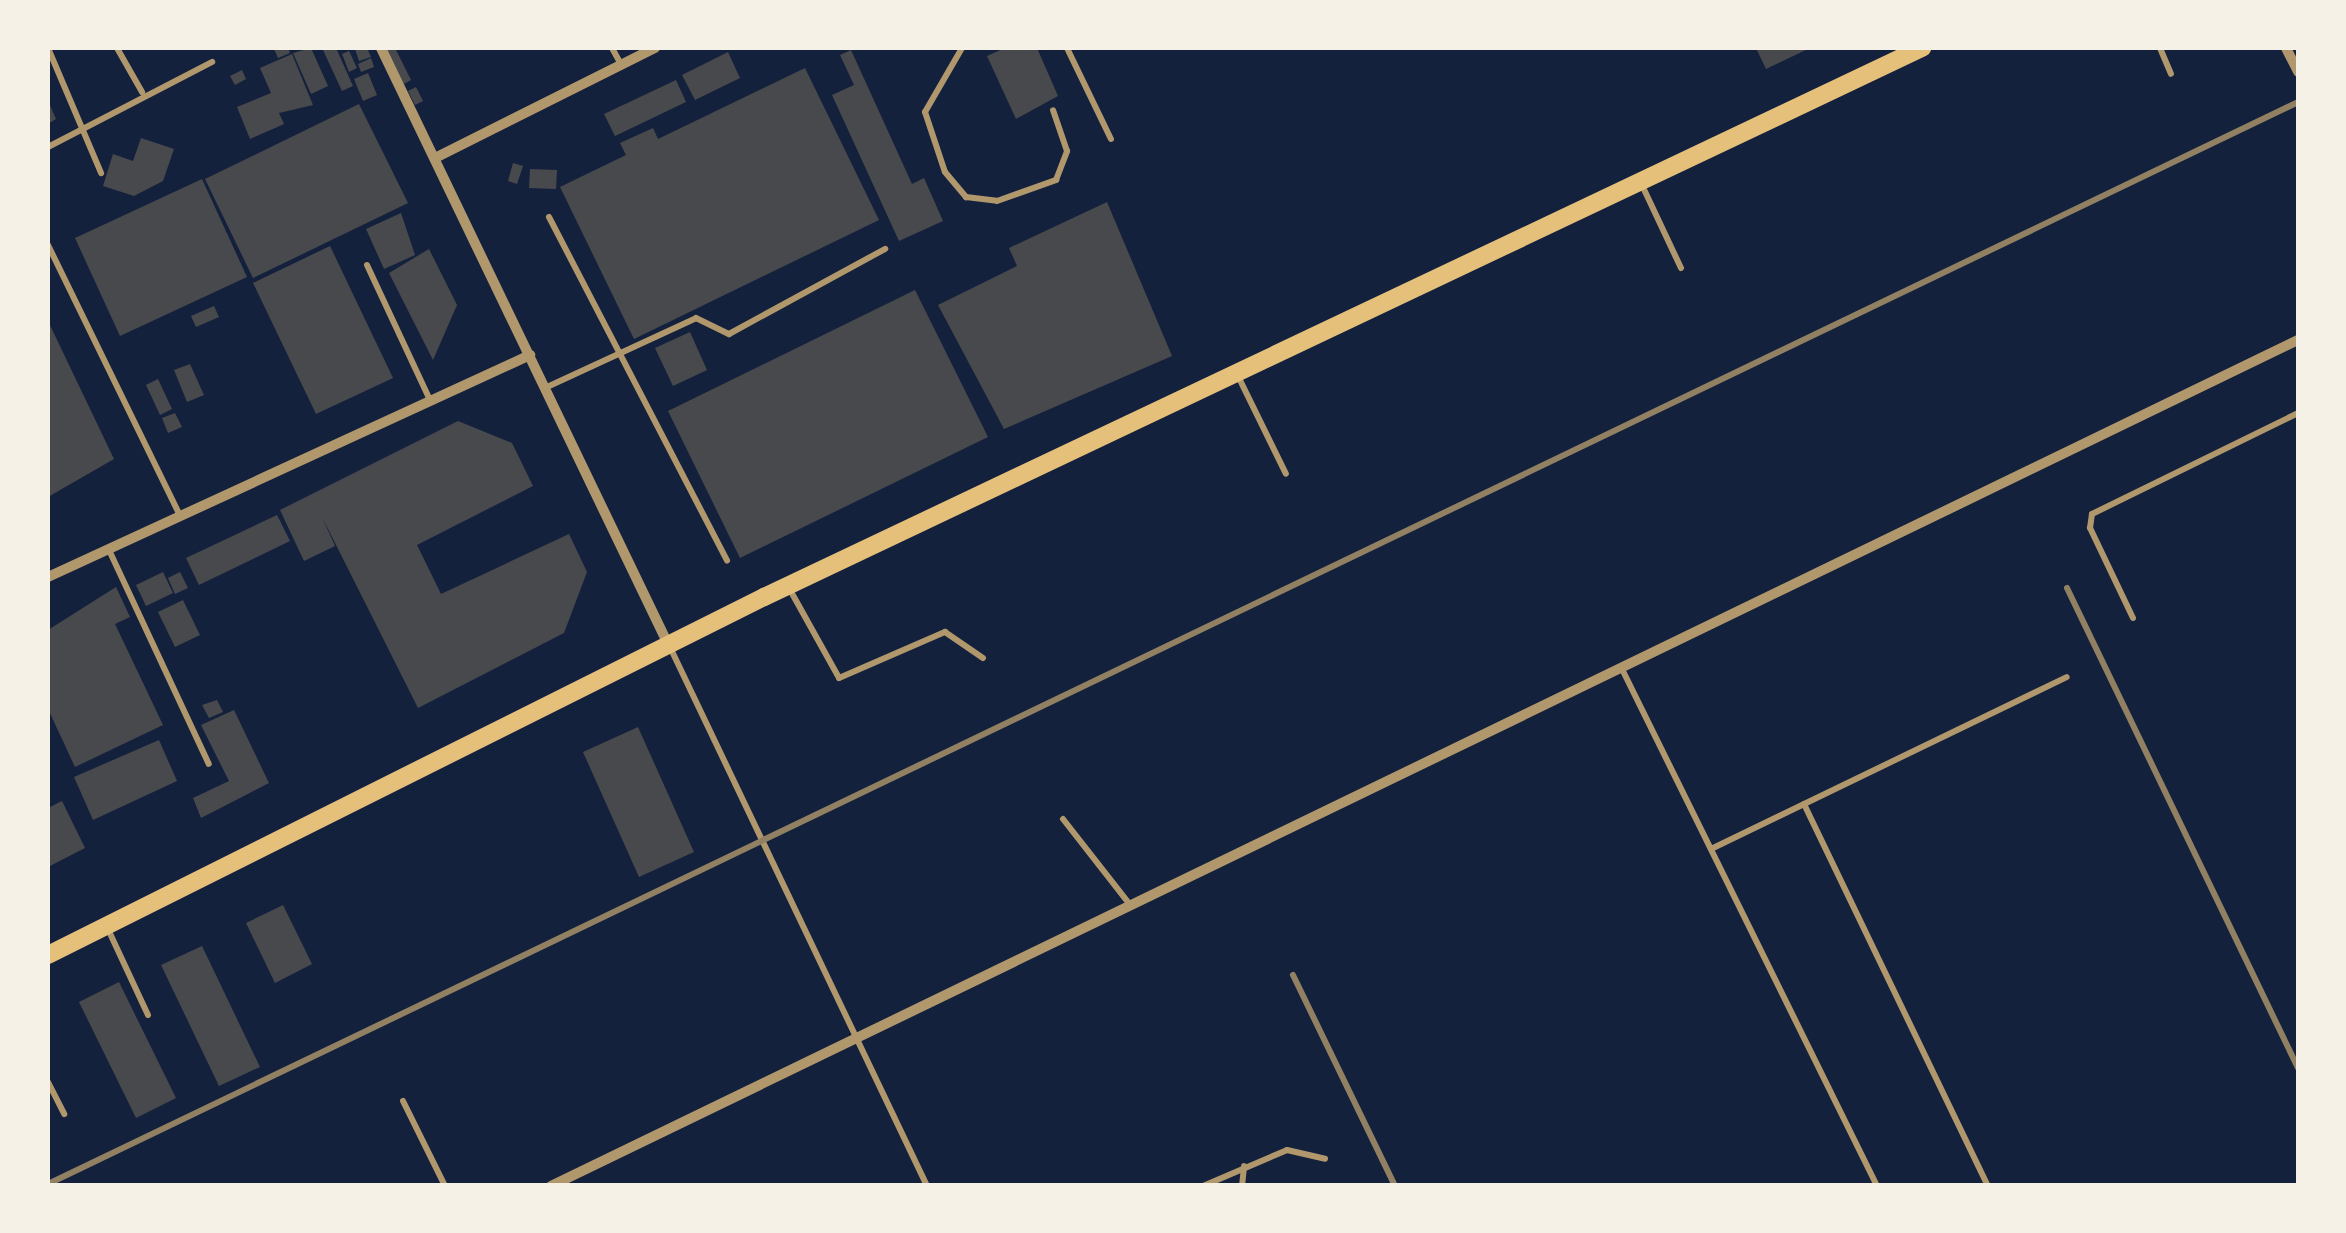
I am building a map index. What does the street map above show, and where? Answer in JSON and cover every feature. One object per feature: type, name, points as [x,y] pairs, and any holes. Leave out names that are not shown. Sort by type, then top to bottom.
[{"type":"main road","points":[[48,954],[668,644],[1922,48]]},
{"type":"street","points":[[382,48],[668,644]]},
{"type":"street","points":[[437,157],[654,48]]},
{"type":"street","points":[[2286,48],[2298,72]]},
{"type":"street","points":[[551,1186],[858,1041],[1620,666],[2298,340]]},
{"type":"street","points":[[48,578],[179,514],[530,355]]},
{"type":"lane","points":[[48,48],[101,173]]},
{"type":"lane","points":[[117,48],[142,92]]},
{"type":"lane","points":[[612,48],[620,64]]},
{"type":"lane","points":[[962,48],[925,112],[945,172],[966,197],[997,201],[1056,180],[1067,150],[1053,110]]},
{"type":"lane","points":[[1066,48],[1111,138]]},
{"type":"lane","points":[[2160,48],[2170,74]]},
{"type":"lane","points":[[48,147],[142,92],[212,62]]},
{"type":"lane","points":[[1640,182],[1681,268]]},
{"type":"lane","points":[[549,217],[726,561]]},
{"type":"lane","points":[[48,246],[179,514]]},
{"type":"lane","points":[[547,387],[696,318],[729,334],[886,249]]},
{"type":"lane","points":[[367,264],[430,400]]},
{"type":"lane","points":[[1237,372],[1286,474]]},
{"type":"lane","points":[[2134,618],[2090,528],[2092,514],[2298,413]]},
{"type":"lane","points":[[109,549],[209,764]]},
{"type":"lane","points":[[788,586],[840,678],[945,632],[983,658]]},
{"type":"lane","points":[[668,644],[926,1186]]},
{"type":"lane","points":[[1620,666],[1877,1186]]},
{"type":"lane","points":[[1711,848],[2067,677]]},
{"type":"lane","points":[[1804,804],[1988,1186]]},
{"type":"lane","points":[[1063,819],[1131,907]]},
{"type":"lane","points":[[106,926],[148,1015]]},
{"type":"lane","points":[[48,1082],[64,1114]]},
{"type":"lane","points":[[403,1101],[445,1186]]},
{"type":"lane","points":[[1203,1186],[1244,1165],[1287,1150],[1325,1159]]},
{"type":"lane","points":[[1242,1186],[1244,1165]]},
{"type":"building","points":[[288,48],[290,53],[278,58],[274,49]]},
{"type":"building","points":[[311,48],[328,86],[311,94],[293,53]]},
{"type":"building","points":[[336,48],[353,86],[342,91],[323,50]]},
{"type":"building","points":[[367,48],[371,57],[359,61],[355,49]]},
{"type":"building","points":[[395,48],[411,80],[404,84],[387,50]]},
{"type":"building","points":[[1005,48],[1037,48],[1058,96],[1016,119],[987,56]]},
{"type":"building","points":[[1756,48],[1810,48],[1766,69]]},
{"type":"building","points":[[851,50],[912,184],[924,178],[943,221],[899,241],[832,95],[854,85],[840,55]]},
{"type":"building","points":[[349,51],[357,68],[349,72],[342,54]]},
{"type":"building","points":[[728,52],[740,78],[695,100],[682,75]]},
{"type":"building","points":[[292,54],[313,105],[279,113],[284,124],[250,139],[237,107],[271,93],[260,68]]},
{"type":"building","points":[[371,58],[374,67],[361,72],[358,64]]},
{"type":"building","points":[[805,68],[879,220],[634,339],[560,187],[626,155],[620,143],[653,128],[658,139]]},
{"type":"building","points":[[242,70],[246,79],[235,85],[230,76]]},
{"type":"building","points":[[368,73],[377,95],[363,101],[354,79]]},
{"type":"building","points":[[676,80],[686,102],[615,136],[604,114]]},
{"type":"building","points":[[416,87],[423,101],[415,105],[408,91]]},
{"type":"building","points":[[48,101],[56,119],[48,124]]},
{"type":"building","points":[[359,104],[408,203],[253,278],[205,179]]},
{"type":"building","points":[[141,138],[174,149],[163,181],[134,196],[103,186],[113,154],[133,161]]},
{"type":"building","points":[[513,163],[523,166],[517,184],[508,181]]},
{"type":"building","points":[[530,169],[557,170],[556,189],[529,188]]},
{"type":"building","points":[[202,179],[247,277],[120,336],[75,238]]},
{"type":"building","points":[[1107,202],[1172,356],[1004,429],[938,305],[1017,266],[1009,248]]},
{"type":"building","points":[[401,213],[415,255],[384,269],[366,229]]},
{"type":"building","points":[[330,246],[393,378],[316,414],[253,283]]},
{"type":"building","points":[[429,249],[457,305],[433,360],[389,273]]},
{"type":"building","points":[[915,290],[988,437],[740,558],[668,411]]},
{"type":"building","points":[[214,306],[219,317],[196,327],[191,316]]},
{"type":"building","points":[[48,321],[114,459],[48,497]]},
{"type":"building","points":[[690,332],[707,370],[673,386],[655,348]]},
{"type":"building","points":[[190,364],[204,395],[187,402],[174,370]]},
{"type":"building","points":[[158,379],[172,409],[160,415],[146,385]]},
{"type":"building","points":[[175,413],[182,427],[168,433],[162,418]]},
{"type":"building","points":[[458,421],[512,443],[533,486],[417,545],[441,594],[569,534],[587,572],[564,633],[418,708],[322,517],[335,546],[304,561],[280,510]]},
{"type":"building","points":[[277,515],[290,541],[199,585],[186,558]]},
{"type":"building","points":[[163,572],[173,593],[146,606],[136,585]]},
{"type":"building","points":[[180,572],[188,588],[175,594],[168,578]]},
{"type":"building","points":[[116,587],[130,617],[115,624],[163,725],[75,767],[48,709],[48,630]]},
{"type":"building","points":[[183,600],[200,635],[175,647],[158,612]]},
{"type":"building","points":[[217,700],[223,712],[209,718],[202,705]]},
{"type":"building","points":[[234,710],[269,783],[201,818],[193,798],[229,781],[201,725]]},
{"type":"building","points":[[638,727],[694,852],[639,877],[583,752]]},
{"type":"building","points":[[159,740],[177,781],[93,820],[74,777]]},
{"type":"building","points":[[62,801],[85,848],[48,867],[48,808]]},
{"type":"building","points":[[283,905],[312,964],[275,983],[246,923]]},
{"type":"building","points":[[202,946],[260,1067],[219,1086],[161,965]]},
{"type":"building","points":[[119,982],[176,1098],[136,1118],[79,1002]]},
{"type":"railway","points":[[48,1184],[2298,102]]},
{"type":"railway","points":[[2067,588],[2298,1068]]},
{"type":"railway","points":[[1293,975],[1395,1186]]}]
